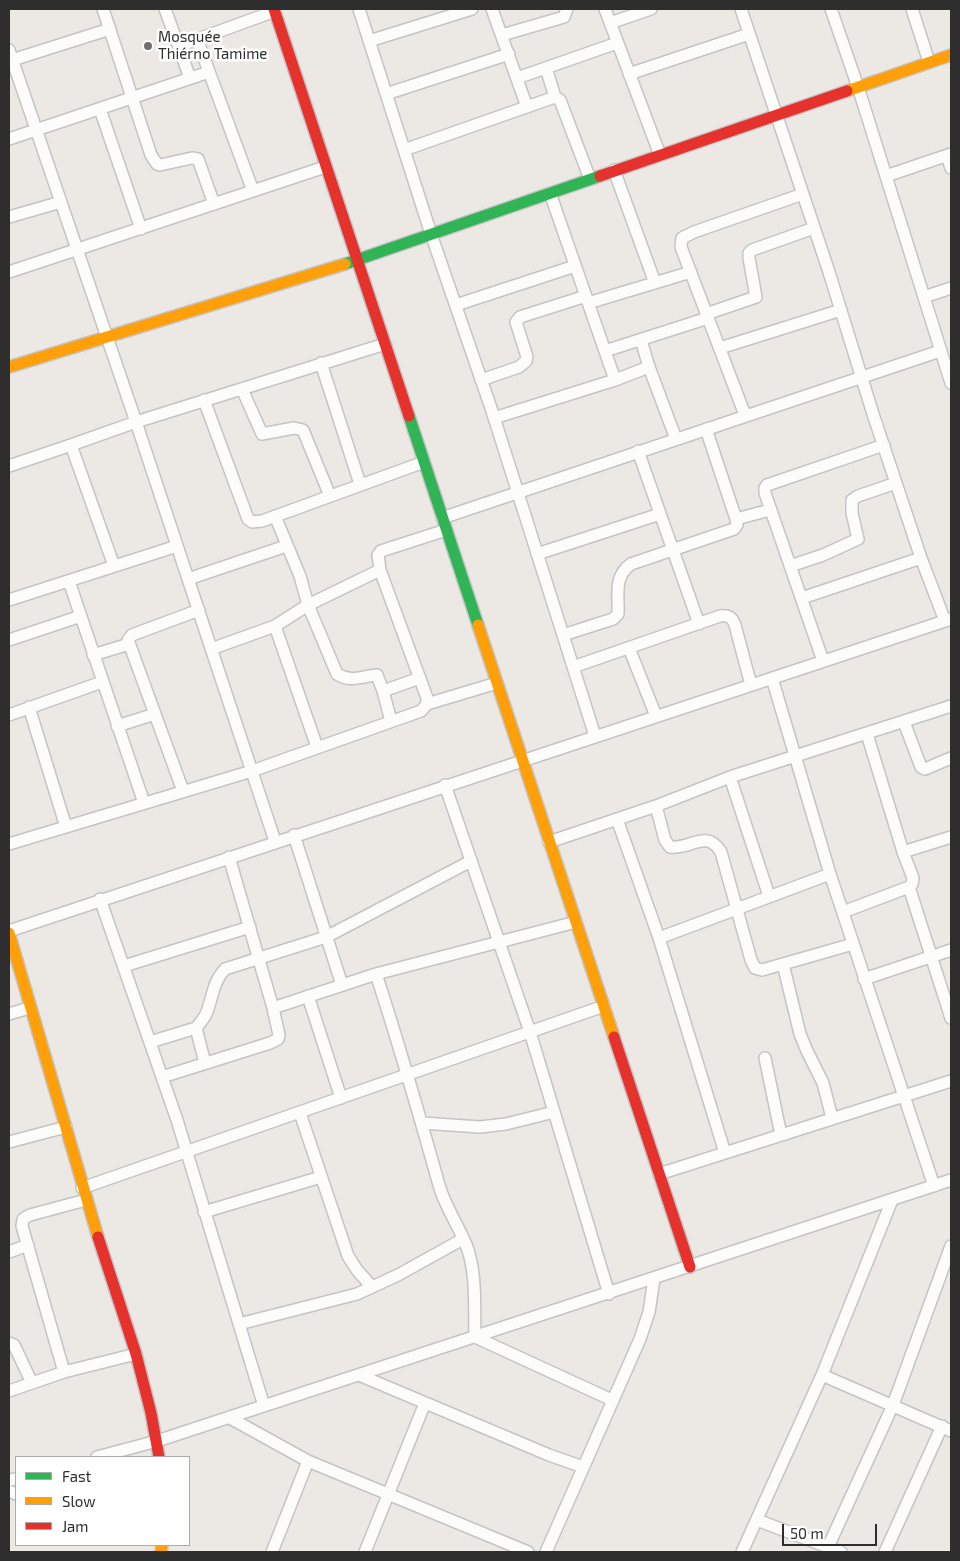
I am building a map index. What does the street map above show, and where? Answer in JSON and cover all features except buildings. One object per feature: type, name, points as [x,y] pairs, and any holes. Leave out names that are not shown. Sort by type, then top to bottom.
[{"type":"street","points":[[103,9],[146,140],[157,164],[163,165],[192,158],[198,160],[214,204]]},
{"type":"street","points":[[165,9],[190,78]]},
{"type":"street","points":[[359,9],[431,234],[494,418],[595,736]]},
{"type":"street","points":[[369,41],[472,9]]},
{"type":"street","points":[[492,9],[526,106]]},
{"type":"street","points":[[502,35],[564,17],[567,9]]},
{"type":"street","points":[[605,9],[660,155]]},
{"type":"street","points":[[610,23],[651,9]]},
{"type":"street","points":[[159,1456],[136,1354],[82,1188],[66,1127],[29,1008],[9,932],[100,899],[948,620],[921,558],[741,9]]},
{"type":"street","points":[[831,9],[858,87],[940,351],[948,361],[951,383]]},
{"type":"street","points":[[912,9],[929,62]]},
{"type":"street","points":[[179,46],[274,10],[690,1267]]},
{"type":"street","points":[[110,29],[10,57],[78,250],[275,842]]},
{"type":"street","points":[[629,74],[750,34]]},
{"type":"street","points":[[197,39],[253,191]]},
{"type":"street","points":[[517,78],[617,43]]},
{"type":"street","points":[[386,94],[509,54]]},
{"type":"street","points":[[9,367],[357,260],[951,55]]},
{"type":"street","points":[[546,68],[555,97],[560,100],[590,179]]},
{"type":"street","points":[[9,139],[209,72]]},
{"type":"street","points":[[404,150],[555,97]]},
{"type":"street","points":[[100,109],[141,229]]},
{"type":"street","points":[[886,176],[949,155],[951,168]]},
{"type":"street","points":[[9,269],[78,250],[326,167]]},
{"type":"street","points":[[614,170],[655,283]]},
{"type":"street","points":[[550,193],[615,380]]},
{"type":"street","points":[[745,415],[681,247],[682,238],[694,232],[803,194]]},
{"type":"street","points":[[9,218],[61,202]]},
{"type":"street","points":[[605,351],[641,340],[756,297],[749,253],[752,250],[814,228]]},
{"type":"street","points":[[456,305],[575,266]]},
{"type":"street","points":[[481,380],[519,367],[526,361],[527,356],[516,322],[520,317],[691,272]]},
{"type":"street","points":[[924,297],[951,288]]},
{"type":"street","points":[[720,348],[841,310]]},
{"type":"street","points":[[641,340],[649,367],[676,438]]},
{"type":"street","points":[[9,466],[136,422],[385,344]]},
{"type":"street","points":[[442,518],[940,351]]},
{"type":"street","points":[[321,364],[360,484]]},
{"type":"street","points":[[494,418],[615,380],[649,367]]},
{"type":"street","points":[[242,388],[262,434],[294,428],[303,430],[330,496]]},
{"type":"street","points":[[204,400],[248,519],[252,522],[274,516],[424,462]]},
{"type":"street","points":[[563,635],[613,619],[618,614],[618,581],[626,567],[734,529],[737,525],[706,429]]},
{"type":"street","points":[[72,445],[114,566]]},
{"type":"street","points":[[824,661],[770,510],[765,488],[767,485],[884,445]]},
{"type":"street","points":[[638,451],[698,624]]},
{"type":"street","points":[[790,566],[858,539],[858,532],[852,513],[852,500],[896,482]]},
{"type":"street","points":[[736,519],[770,510]]},
{"type":"street","points":[[537,554],[660,514]]},
{"type":"street","points":[[274,516],[300,576],[308,605],[337,674],[351,679],[377,675],[391,721]]},
{"type":"street","points":[[427,704],[420,678],[380,570],[378,555],[381,551],[446,530]]},
{"type":"street","points":[[9,600],[177,546]]},
{"type":"street","points":[[188,579],[286,546]]},
{"type":"street","points":[[802,598],[921,558]]},
{"type":"street","points":[[211,649],[275,626],[308,605],[380,570]]},
{"type":"street","points":[[69,581],[144,803]]},
{"type":"street","points":[[184,791],[128,640],[132,635],[199,610]]},
{"type":"street","points":[[9,640],[81,616]]},
{"type":"street","points":[[573,667],[720,616],[727,616],[733,619],[750,685]]},
{"type":"street","points":[[275,626],[317,747]]},
{"type":"street","points":[[93,655],[129,644]]},
{"type":"street","points":[[630,648],[656,716]]},
{"type":"street","points":[[383,691],[420,678]]},
{"type":"street","points":[[772,678],[830,874],[934,1186]]},
{"type":"street","points":[[9,715],[102,682]]},
{"type":"street","points":[[9,844],[252,770],[421,710],[427,704],[497,683]]},
{"type":"street","points":[[549,842],[656,806],[730,777],[951,706]]},
{"type":"street","points":[[29,707],[66,827]]},
{"type":"street","points":[[117,726],[155,714]]},
{"type":"street","points":[[904,722],[921,767],[925,769],[951,758]]},
{"type":"street","points":[[843,912],[909,888],[913,878],[903,852],[868,734]]},
{"type":"street","points":[[730,777],[769,896]]},
{"type":"street","points":[[445,785],[530,1032],[609,1294]]},
{"type":"street","points":[[656,806],[665,840],[670,848],[702,840],[711,842],[718,847],[755,968],[762,970],[853,944]]},
{"type":"street","points":[[617,819],[659,938],[725,1153]]},
{"type":"street","points":[[294,835],[342,985]]},
{"type":"street","points":[[903,852],[951,837]]},
{"type":"street","points":[[162,1077],[278,1039],[279,1031],[273,1008],[229,857]]},
{"type":"street","points":[[150,1042],[196,1028],[206,1014],[219,975],[225,969],[326,937],[471,861]]},
{"type":"street","points":[[659,938],[830,874]]},
{"type":"street","points":[[909,888],[951,1018]]},
{"type":"street","points":[[100,899],[187,1152],[264,1406]]},
{"type":"street","points":[[273,1008],[376,974],[576,922]]},
{"type":"street","points":[[124,966],[250,927]]},
{"type":"street","points":[[864,979],[951,950]]},
{"type":"street","points":[[783,964],[800,1034],[823,1083],[832,1118]]},
{"type":"street","points":[[376,974],[408,1075],[440,1188],[468,1253],[472,1276],[475,1337]]},
{"type":"street","points":[[308,996],[341,1098]]},
{"type":"street","points":[[82,1188],[604,1006]]},
{"type":"street","points":[[9,1014],[29,1008]]},
{"type":"street","points":[[196,1028],[205,1063]]},
{"type":"street","points":[[764,1058],[781,1135]]},
{"type":"street","points":[[659,1174],[951,1081]]},
{"type":"street","points":[[422,1123],[480,1128],[506,1124],[554,1112]]},
{"type":"street","points":[[300,1113],[348,1256],[372,1287]]},
{"type":"street","points":[[9,1142],[66,1127]]},
{"type":"street","points":[[204,1212],[321,1177]]},
{"type":"street","points":[[101,1456],[230,1418],[951,1180]]},
{"type":"street","points":[[64,1372],[22,1226],[25,1216],[86,1200]]},
{"type":"street","points":[[742,1552],[822,1375],[892,1200]]},
{"type":"street","points":[[239,1324],[339,1300],[398,1275],[463,1239]]},
{"type":"street","points":[[9,1252],[28,1245]]},
{"type":"street","points":[[828,1547],[893,1405],[951,1246]]},
{"type":"street","points":[[546,1552],[640,1339],[649,1312],[654,1279]]},
{"type":"street","points":[[475,1337],[612,1400]]},
{"type":"street","points":[[9,1343],[16,1348],[32,1383]]},
{"type":"street","points":[[9,1391],[64,1372],[136,1354]]},
{"type":"street","points":[[359,1375],[549,1455],[583,1467]]},
{"type":"street","points":[[822,1375],[947,1429],[886,1552]]},
{"type":"street","points":[[369,1551],[388,1495],[425,1404]]},
{"type":"street","points":[[230,1418],[308,1461],[528,1552]]},
{"type":"street","points":[[272,1552],[308,1461]]},
{"type":"street","points":[[756,1520],[841,1552]]},
{"type":"traffic: fast","points":[[345,264],[600,176]]},
{"type":"traffic: fast","points":[[409,416],[478,625]]},
{"type":"traffic: slow","points":[[847,91],[951,55]]},
{"type":"traffic: slow","points":[[9,367],[345,264]]},
{"type":"traffic: slow","points":[[478,625],[614,1037]]},
{"type":"traffic: slow","points":[[9,933],[98,1237]]},
{"type":"traffic: slow","points":[[161,1552],[162,1546]]},
{"type":"traffic: jam","points":[[274,9],[409,416]]},
{"type":"traffic: jam","points":[[600,176],[847,91]]},
{"type":"traffic: jam","points":[[614,1037],[690,1267]]},
{"type":"traffic: jam","points":[[98,1237],[136,1354],[151,1413],[159,1456]]},
{"type":"place","name":"Mosquée Thiérno Tamime","points":[[148,46]]}]
